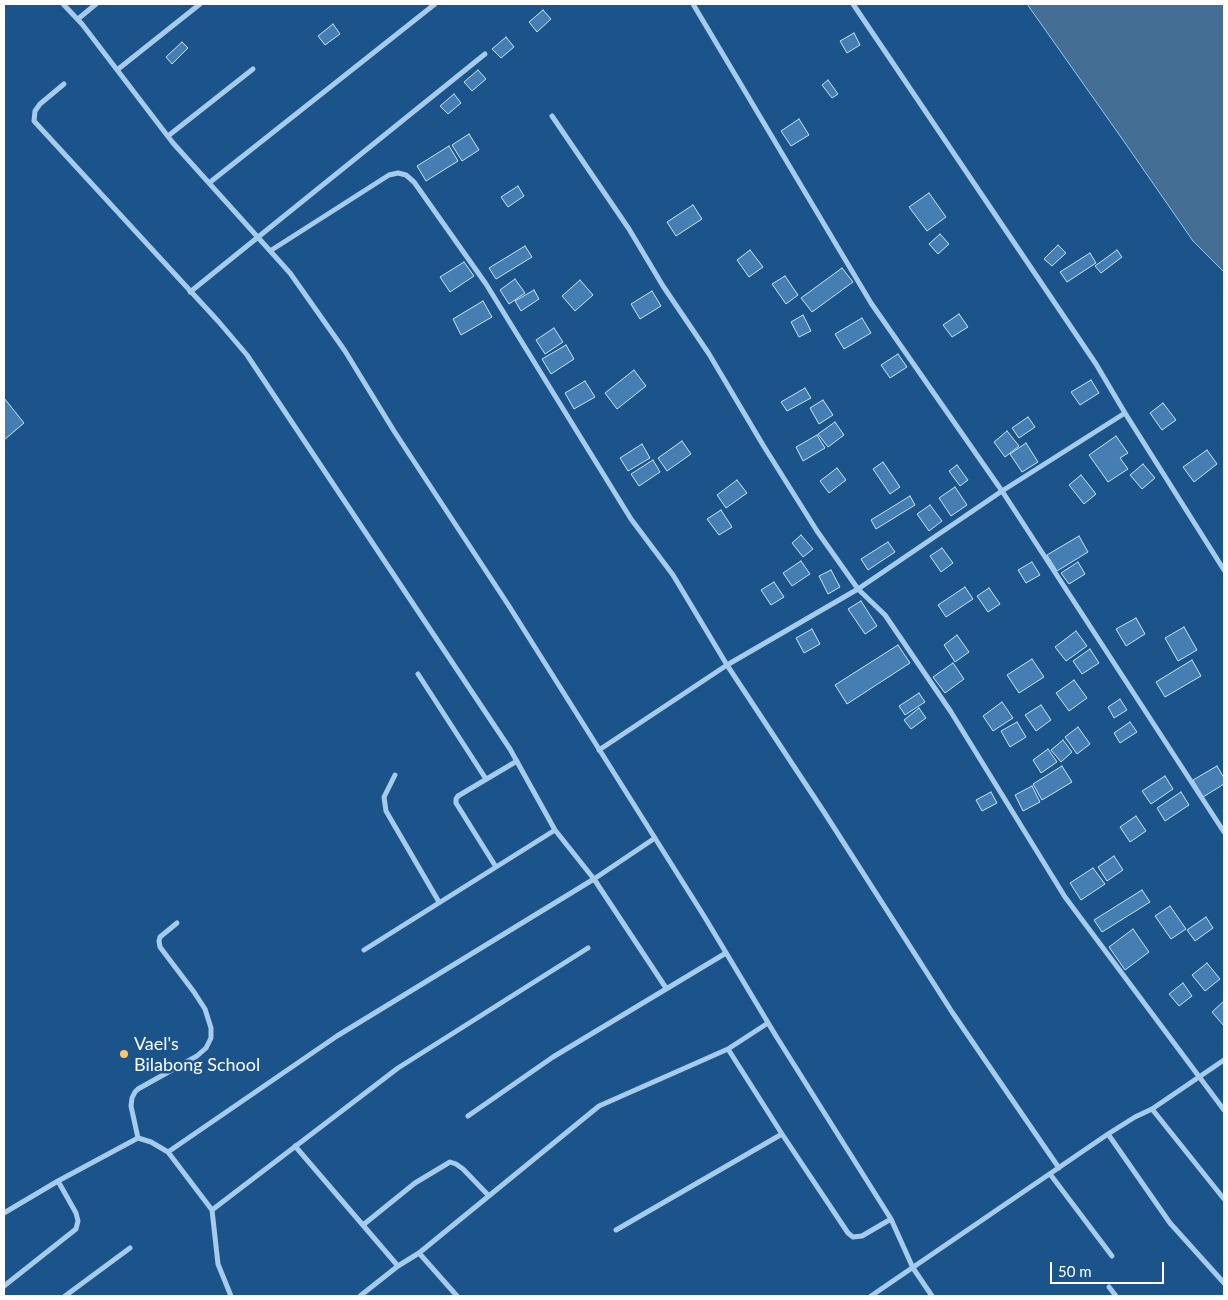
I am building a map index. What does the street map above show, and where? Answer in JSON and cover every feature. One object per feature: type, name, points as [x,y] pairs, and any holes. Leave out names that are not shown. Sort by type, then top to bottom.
[{"type":"street","points":[[63,4],[78,19],[168,136],[290,273],[344,351],[509,606],[655,838],[891,1219],[913,1268],[932,1296]]},
{"type":"street","points":[[78,19],[96,4]]},
{"type":"street","points":[[117,70],[200,4]]},
{"type":"street","points":[[209,183],[435,4]]},
{"type":"street","points":[[693,4],[871,303],[1002,491],[1224,832]]},
{"type":"street","points":[[853,4],[1096,364],[1124,413],[1224,570]]},
{"type":"street","points":[[190,292],[485,54]]},
{"type":"street","points":[[168,136],[253,69]]},
{"type":"street","points":[[64,84],[40,104],[35,111],[34,121],[218,321],[265,381],[517,761],[555,830],[594,879],[666,988]]},
{"type":"street","points":[[552,116],[629,229],[817,531],[858,589],[885,615],[951,712],[1065,897],[1224,1110]]},
{"type":"street","points":[[270,251],[389,175],[398,173],[406,175],[414,182],[486,284],[631,519],[673,575],[727,665],[952,1012],[1059,1168]]},
{"type":"street","points":[[599,750],[727,665],[858,589],[1002,491],[1124,413]]},
{"type":"street","points":[[418,674],[486,779]]},
{"type":"street","points":[[496,867],[456,803],[458,796],[517,761]]},
{"type":"street","points":[[395,775],[384,797],[386,811],[440,902]]},
{"type":"street","points":[[364,950],[555,830]]},
{"type":"street","points":[[168,1152],[337,1036],[594,879],[655,838]]},
{"type":"street","points":[[138,1138],[131,1106],[135,1092],[197,1056],[206,1048],[211,1038],[211,1028],[205,1010],[160,946],[160,937],[178,923]]},
{"type":"street","points":[[212,1210],[398,1068],[588,948]]},
{"type":"street","points":[[468,1116],[553,1057],[726,953]]},
{"type":"street","points":[[360,1296],[398,1266],[419,1253],[599,1106],[728,1049],[768,1023]]},
{"type":"street","points":[[728,1049],[848,1234],[862,1236],[891,1219]]},
{"type":"street","points":[[871,1296],[1108,1134],[1152,1109],[1224,1060]]},
{"type":"street","points":[[1152,1109],[1224,1199]]},
{"type":"street","points":[[616,1230],[782,1134]]},
{"type":"street","points":[[1108,1134],[1170,1223],[1224,1282]]},
{"type":"street","points":[[4,1212],[138,1138],[151,1142],[168,1152],[212,1210],[218,1264],[231,1296]]},
{"type":"street","points":[[295,1146],[398,1266]]},
{"type":"street","points":[[363,1225],[416,1183],[450,1162],[463,1169],[489,1196]]},
{"type":"street","points":[[1050,1174],[1112,1256]]},
{"type":"street","points":[[4,1286],[76,1229],[78,1221],[76,1213],[58,1181]]},
{"type":"street","points":[[65,1296],[130,1248]]},
{"type":"street","points":[[419,1253],[458,1296]]},
{"type":"street","points":[[1109,1287],[1116,1296]]},
{"type":"water","points":[[1027,4],[1224,4],[1224,272],[1193,241]]},
{"type":"building","points":[[543,10],[551,19],[537,32],[529,22]]},
{"type":"building","points":[[333,24],[340,34],[325,45],[318,36]]},
{"type":"building","points":[[854,33],[860,45],[847,53],[840,41]]},
{"type":"building","points":[[506,37],[514,47],[501,58],[492,49]]},
{"type":"building","points":[[182,42],[188,48],[172,64],[166,57]]},
{"type":"building","points":[[478,70],[486,79],[472,91],[464,82]]},
{"type":"building","points":[[828,80],[838,94],[832,98],[822,85]]},
{"type":"building","points":[[454,94],[461,103],[448,114],[440,106]]},
{"type":"building","points":[[799,119],[809,135],[791,146],[781,131]]},
{"type":"building","points":[[469,134],[479,150],[462,161],[452,145]]},
{"type":"building","points":[[449,146],[458,161],[426,181],[417,166]]},
{"type":"building","points":[[518,186],[524,196],[508,207],[501,197]]},
{"type":"building","points":[[929,193],[946,217],[927,231],[909,207]]},
{"type":"building","points":[[693,205],[702,219],[676,236],[667,222]]},
{"type":"building","points":[[940,234],[949,244],[938,254],[929,244]]},
{"type":"building","points":[[1058,245],[1066,253],[1052,266],[1044,259]]},
{"type":"building","points":[[525,246],[532,257],[496,279],[489,268]]},
{"type":"building","points":[[750,250],[763,267],[749,277],[737,260]]},
{"type":"building","points":[[1117,250],[1122,257],[1101,273],[1095,266]]},
{"type":"building","points":[[1090,253],[1096,263],[1067,282],[1060,272]]},
{"type":"building","points":[[464,262],[474,276],[450,292],[440,277]]},
{"type":"building","points":[[842,268],[853,282],[812,312],[801,298]]},
{"type":"building","points":[[785,276],[798,295],[786,304],[772,284]]},
{"type":"building","points":[[515,279],[525,293],[509,304],[500,290]]},
{"type":"building","points":[[580,280],[593,295],[575,311],[562,296]]},
{"type":"building","points":[[534,290],[539,299],[521,311],[515,301]]},
{"type":"building","points":[[652,291],[661,306],[640,319],[631,304]]},
{"type":"building","points":[[483,301],[492,317],[461,335],[453,319]]},
{"type":"building","points":[[959,314],[968,327],[952,337],[943,325]]},
{"type":"building","points":[[803,315],[811,331],[799,337],[791,322]]},
{"type":"building","points":[[862,318],[871,333],[844,349],[835,334]]},
{"type":"building","points":[[554,328],[563,342],[545,354],[536,340]]},
{"type":"building","points":[[566,345],[574,359],[551,374],[542,359]]},
{"type":"building","points":[[898,354],[907,367],[890,378],[881,365]]},
{"type":"building","points":[[634,370],[646,386],[617,409],[605,393]]},
{"type":"building","points":[[1091,380],[1099,393],[1080,405],[1071,392]]},
{"type":"building","points":[[585,381],[595,397],[574,409],[565,393]]},
{"type":"building","points":[[805,388],[811,398],[787,411],[781,402]]},
{"type":"building","points":[[4,398],[24,423],[4,440]]},
{"type":"building","points":[[823,400],[833,415],[819,424],[810,408]]},
{"type":"building","points":[[1163,403],[1176,420],[1162,430],[1150,413]]},
{"type":"building","points":[[1028,417],[1035,427],[1019,438],[1012,428]]},
{"type":"building","points":[[835,422],[844,435],[828,447],[818,434]]},
{"type":"building","points":[[1007,431],[1019,446],[1005,457],[994,442]]},
{"type":"building","points":[[817,435],[825,448],[803,461],[796,447]]},
{"type":"building","points":[[1116,436],[1128,453],[1120,458],[1128,469],[1108,482],[1089,455]]},
{"type":"building","points":[[682,441],[691,454],[667,471],[658,458]]},
{"type":"building","points":[[1026,443],[1038,462],[1022,472],[1010,454]]},
{"type":"building","points":[[642,444],[650,458],[628,471],[620,458]]},
{"type":"building","points":[[1207,450],[1217,464],[1194,482],[1183,467]]},
{"type":"building","points":[[653,460],[660,472],[639,486],[631,474]]},
{"type":"building","points":[[883,462],[900,487],[890,494],[873,469]]},
{"type":"building","points":[[1143,464],[1155,478],[1142,489],[1130,475]]},
{"type":"building","points":[[957,465],[968,480],[960,486],[949,471]]},
{"type":"building","points":[[837,468],[846,480],[829,493],[820,481]]},
{"type":"building","points":[[1081,475],[1096,494],[1084,504],[1069,485]]},
{"type":"building","points":[[737,480],[747,493],[726,508],[717,495]]},
{"type":"building","points":[[955,487],[967,505],[951,516],[939,498]]},
{"type":"building","points":[[910,496],[915,505],[876,529],[871,520]]},
{"type":"building","points":[[930,505],[942,521],[929,531],[917,514]]},
{"type":"building","points":[[721,510],[732,527],[719,535],[707,519]]},
{"type":"building","points":[[801,535],[813,549],[803,557],[792,543]]},
{"type":"building","points":[[1079,536],[1088,552],[1057,571],[1047,555]]},
{"type":"building","points":[[888,542],[895,552],[868,570],[861,559]]},
{"type":"building","points":[[942,548],[953,563],[941,572],[930,556]]},
{"type":"building","points":[[801,561],[810,574],[792,586],[783,573]]},
{"type":"building","points":[[1032,562],[1040,575],[1026,583],[1018,570]]},
{"type":"building","points":[[1078,562],[1085,574],[1069,584],[1061,573]]},
{"type":"building","points":[[831,570],[840,587],[828,594],[819,576]]},
{"type":"building","points":[[774,582],[784,597],[771,605],[761,590]]},
{"type":"building","points":[[965,587],[973,599],[946,617],[938,605]]},
{"type":"building","points":[[989,588],[1000,604],[988,612],[977,596]]},
{"type":"building","points":[[861,601],[877,626],[865,634],[848,609]]},
{"type":"building","points":[[1136,618],[1145,634],[1126,646],[1116,629]]},
{"type":"building","points":[[1184,627],[1197,650],[1178,661],[1165,638]]},
{"type":"building","points":[[812,629],[820,644],[804,653],[796,638]]},
{"type":"building","points":[[1076,631],[1087,646],[1066,661],[1055,647]]},
{"type":"building","points":[[957,635],[969,652],[955,662],[944,645]]},
{"type":"building","points":[[898,645],[910,663],[847,704],[835,685]]},
{"type":"building","points":[[1090,649],[1099,663],[1082,674],[1073,661]]},
{"type":"building","points":[[1032,659],[1044,677],[1019,693],[1007,675]]},
{"type":"building","points":[[1192,660],[1201,676],[1165,697],[1156,682]]},
{"type":"building","points":[[953,663],[964,679],[945,693],[933,677]]},
{"type":"building","points":[[1074,680],[1087,698],[1069,711],[1056,693]]},
{"type":"building","points":[[919,693],[925,702],[905,715],[899,706]]},
{"type":"building","points":[[1120,699],[1127,710],[1114,718],[1108,707]]},
{"type":"building","points":[[1002,702],[1013,718],[993,731],[983,716]]},
{"type":"building","points":[[1041,705],[1051,720],[1036,731],[1025,715]]},
{"type":"building","points":[[919,708],[926,718],[911,729],[904,720]]},
{"type":"building","points":[[1017,722],[1026,737],[1010,747],[1001,731]]},
{"type":"building","points":[[1130,722],[1137,732],[1120,743],[1114,733]]},
{"type":"building","points":[[1078,727],[1090,744],[1077,754],[1065,737]]},
{"type":"building","points":[[1063,740],[1072,752],[1061,762],[1051,750]]},
{"type":"building","points":[[1048,749],[1057,762],[1041,773],[1033,760]]},
{"type":"building","points":[[1062,766],[1072,782],[1042,800],[1033,784]]},
{"type":"building","points":[[1217,766],[1224,778],[1224,784],[1203,797],[1193,780]]},
{"type":"building","points":[[1165,776],[1173,789],[1151,804],[1142,791]]},
{"type":"building","points":[[1032,786],[1040,802],[1023,811],[1015,795]]},
{"type":"building","points":[[991,792],[997,803],[982,811],[976,800]]},
{"type":"building","points":[[1181,792],[1189,805],[1165,821],[1157,808]]},
{"type":"building","points":[[1136,816],[1146,831],[1130,842],[1120,827]]},
{"type":"building","points":[[1114,856],[1123,870],[1107,881],[1098,867]]},
{"type":"building","points":[[1093,868],[1105,884],[1081,900],[1070,883]]},
{"type":"building","points":[[1142,890],[1150,902],[1102,932],[1094,920]]},
{"type":"building","points":[[1170,906],[1186,929],[1171,939],[1155,916]]},
{"type":"building","points":[[1206,917],[1213,928],[1195,941],[1187,930]]},
{"type":"building","points":[[1133,929],[1149,952],[1125,970],[1109,947]]},
{"type":"building","points":[[1207,963],[1220,979],[1205,991],[1192,975]]},
{"type":"building","points":[[1183,983],[1192,996],[1179,1006],[1169,994]]},
{"type":"building","points":[[1224,1001],[1224,1026],[1212,1012]]},
{"type":"place","name":"Vael's Bilabong School","points":[[124,1054]]}]
